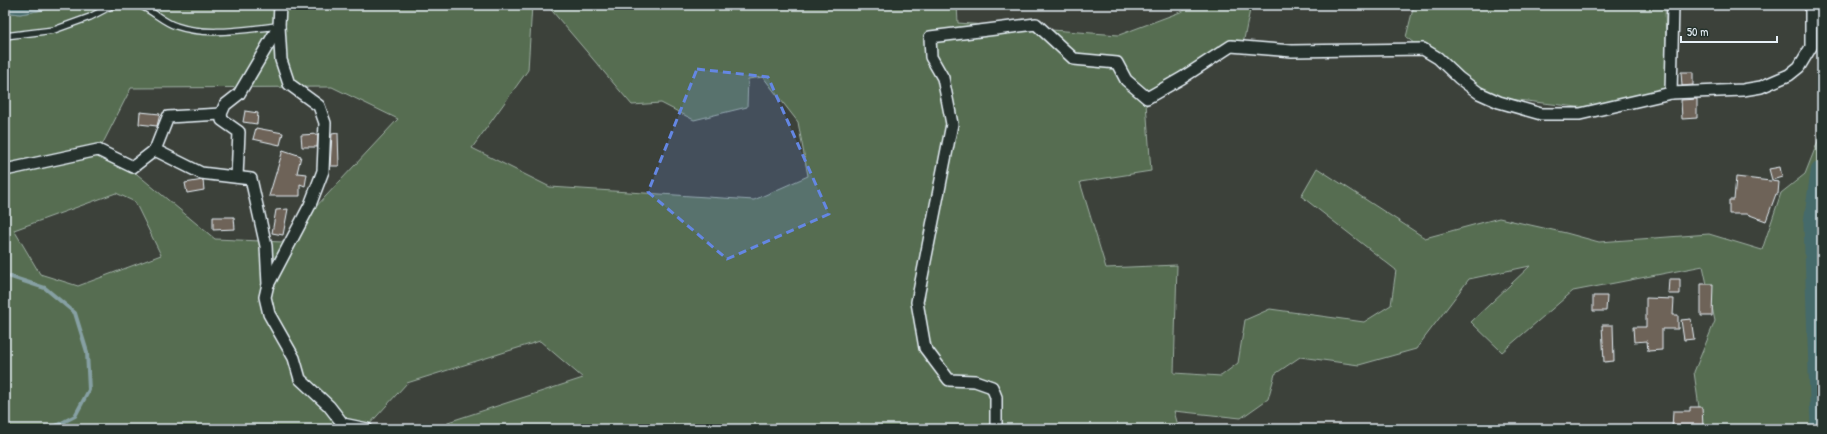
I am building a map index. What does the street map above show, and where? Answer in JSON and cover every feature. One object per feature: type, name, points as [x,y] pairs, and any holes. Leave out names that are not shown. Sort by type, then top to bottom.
[{"type":"street","points":[[280,5],[279,26],[281,60],[289,84],[319,106],[325,123],[323,171],[310,205],[268,284],[265,297],[269,314],[294,358],[300,379],[329,406],[343,424],[367,429]]},
{"type":"street","points":[[1671,93],[1673,5]]},
{"type":"street","points":[[996,429],[996,397],[992,387],[975,381],[949,380],[925,348],[917,302],[952,124],[943,78],[931,57],[930,37],[1036,24],[1074,59],[1118,62],[1126,80],[1147,98],[1182,78],[1231,46],[1292,51],[1423,49],[1438,58],[1459,78],[1479,93],[1499,102],[1541,114],[1580,114],[1671,93],[1743,90],[1761,86],[1789,75],[1798,68],[1811,47],[1811,5]]},
{"type":"street","points":[[237,177],[239,132],[222,120],[221,114],[225,105],[239,94],[279,26]]},
{"type":"street","points":[[5,170],[98,150],[133,167],[155,150],[168,117],[221,114]]},
{"type":"street","points":[[155,150],[201,173],[250,179],[266,246],[268,284]]},
{"type":"lane","points":[[5,36],[54,30],[90,17],[113,5]]},
{"type":"lane","points":[[138,5],[150,10],[175,26],[204,32],[279,26]]},
{"type":"highlighted area","points":[[697,69],[768,77],[829,214],[727,259],[648,192]]},
{"type":"green space","points":[[54,5],[532,5],[528,70],[472,148],[550,187],[754,200],[808,176],[798,122],[763,77],[748,79],[747,107],[694,120],[661,103],[632,105],[547,5],[957,5],[958,23],[1119,35],[1195,5],[1251,5],[1243,44],[1146,103],[1151,171],[1080,182],[1106,268],[1177,265],[1174,373],[1221,376],[1238,363],[1245,320],[1270,309],[1364,322],[1391,305],[1396,270],[1301,196],[1317,168],[1425,238],[1499,218],[1599,242],[1709,234],[1762,250],[1781,193],[1805,174],[1822,131],[1822,429],[1702,429],[1694,372],[1715,321],[1703,266],[1573,291],[1502,352],[1471,322],[1530,266],[1469,279],[1416,349],[1359,365],[1300,357],[1275,374],[1268,399],[1241,418],[1174,411],[1179,429],[450,429],[448,422],[583,378],[540,341],[407,383],[367,427],[369,429],[5,429],[5,12],[20,14],[54,8]],"holes":[[[332,87],[398,119],[283,242],[215,239],[102,145],[131,88]],[[116,193],[135,202],[161,255],[78,286],[40,274],[14,230]]]},
{"type":"green space","points":[[1414,5],[1665,5],[1667,98],[1595,109],[1483,96],[1406,37]]},
{"type":"water","points":[[5,5],[54,5],[54,8],[20,14],[5,12]]},
{"type":"building","points":[[1681,72],[1693,72],[1693,85],[1682,86]]},
{"type":"building","points":[[1697,99],[1697,118],[1682,119],[1681,100]]},
{"type":"building","points":[[245,111],[258,113],[257,124],[243,122]]},
{"type":"building","points":[[140,112],[160,114],[157,126],[139,124]]},
{"type":"building","points":[[256,128],[283,133],[280,145],[253,139]]},
{"type":"building","points":[[338,133],[339,166],[330,166],[332,134]]},
{"type":"building","points":[[318,134],[317,147],[302,147],[301,135]]},
{"type":"building","points":[[283,150],[301,156],[297,173],[307,174],[305,186],[300,184],[300,196],[269,196]]},
{"type":"building","points":[[1780,167],[1782,177],[1772,180],[1769,169]]},
{"type":"building","points":[[1736,177],[1779,182],[1778,194],[1776,194],[1766,221],[1747,214],[1729,214],[1729,200],[1734,200]]},
{"type":"building","points":[[203,180],[204,190],[187,193],[185,183]]},
{"type":"building","points":[[288,209],[283,235],[272,233],[276,210]]},
{"type":"building","points":[[213,217],[234,217],[235,229],[213,230]]},
{"type":"building","points":[[1669,279],[1680,279],[1680,294],[1668,294]]},
{"type":"building","points":[[1701,284],[1713,284],[1712,316],[1701,316]]},
{"type":"building","points":[[1593,296],[1607,296],[1606,311],[1593,311]]},
{"type":"building","points":[[1646,298],[1674,299],[1673,315],[1678,315],[1678,329],[1662,329],[1662,350],[1648,351],[1647,341],[1634,342],[1633,327],[1646,327]]},
{"type":"building","points":[[1691,319],[1694,339],[1684,340],[1681,320]]},
{"type":"building","points":[[1602,325],[1613,325],[1614,361],[1604,362]]},
{"type":"building","points":[[1690,407],[1702,407],[1703,427],[1672,429],[1673,411],[1690,411]]},
{"type":"waterway","points":[[1822,172],[1815,223],[1822,429]]},
{"type":"waterway","points":[[5,275],[45,288],[75,313],[87,352],[89,390],[75,416],[50,429]]}]
